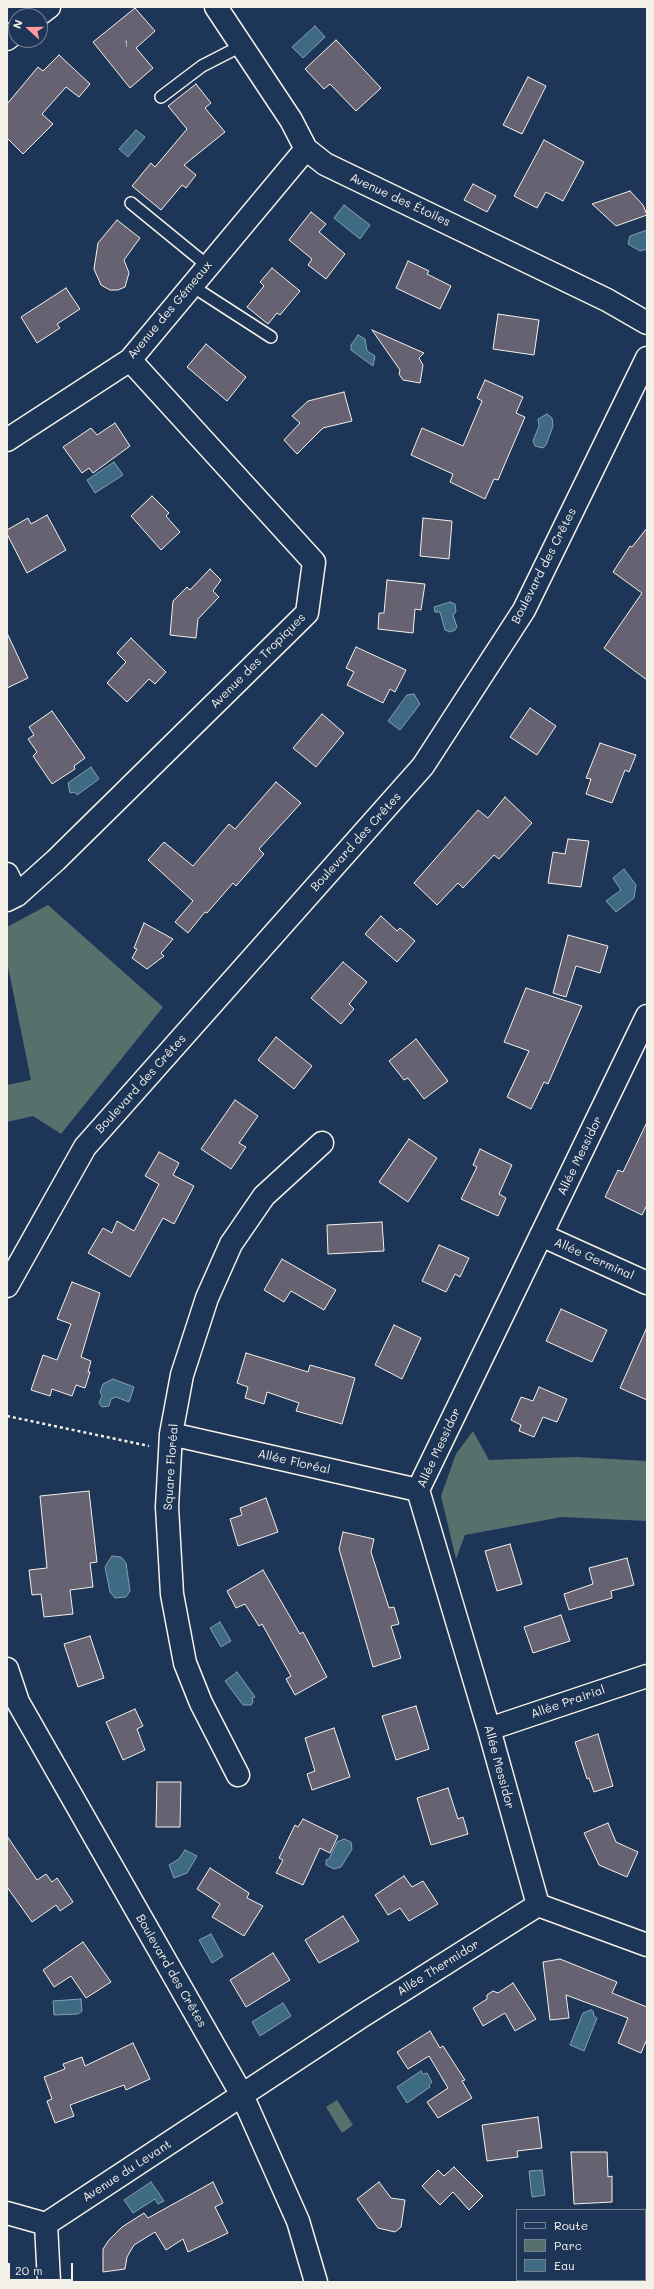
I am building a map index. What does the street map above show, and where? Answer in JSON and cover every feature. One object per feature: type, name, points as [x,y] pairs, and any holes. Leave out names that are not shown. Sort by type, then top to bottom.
[{"type":"street","name":"Avenue des Étoiles","points":[[216,7],[291,120],[306,149],[325,164],[600,296],[647,323]]},
{"type":"street","name":"Avenue des Gémeaux","points":[[7,440],[130,360],[306,149]]},
{"type":"street","name":"Boulevard des Crêtes","points":[[7,1286],[85,1147],[423,766],[524,610],[647,358]]},
{"type":"street","name":"Avenue des Tropiques","points":[[12,898],[56,860],[307,613],[314,562],[130,360]]},
{"type":"street","points":[[7,874],[12,898]]},
{"type":"street","name":"Allée Messidor","points":[[538,1905],[489,1729],[418,1490],[647,1016]]},
{"type":"street","name":"Square Floréal","points":[[238,1775],[201,1703],[185,1663],[172,1594],[167,1507],[170,1442],[182,1375],[207,1298],[231,1244],[264,1196],[322,1143]]},
{"type":"street","name":"Allée Germinal","points":[[541,1235],[647,1283]]},
{"type":"street","name":"Allée Floréal","points":[[170,1442],[418,1490]]},
{"type":"street","name":"Boulevard des Crêtes","points":[[7,1669],[18,1702],[242,2095],[298,2221],[316,2282]]},
{"type":"street","name":"Allée Prairial","points":[[489,1729],[647,1676]]},
{"type":"street","points":[[538,1905],[647,1945]]},
{"type":"street","name":"Allée Thermidor","points":[[242,2095],[362,2016],[538,1905]]},
{"type":"street","name":"Avenue du Levant","points":[[46,2224],[242,2095]]},
{"type":"street","points":[[7,2213],[46,2224],[49,2282]]},
{"type":"lane","points":[[161,97],[202,66],[241,46]]},
{"type":"lane","points":[[131,203],[208,266]]},
{"type":"lane","points":[[192,286],[271,337]]},
{"type":"path","points":[[7,1416],[170,1442]]},
{"type":"green space","points":[[48,905],[163,1007],[61,1134],[33,1116],[7,1122],[7,1085],[31,1080],[7,962],[7,927]]},
{"type":"green space","points":[[473,1431],[489,1460],[576,1457],[647,1461],[647,1521],[562,1517],[465,1535],[456,1559],[441,1496],[456,1454]]},
{"type":"green space","points":[[337,2100],[353,2125],[342,2133],[326,2107]]},
{"type":"water","points":[[315,26],[325,37],[303,58],[292,47]]},
{"type":"water","points":[[136,130],[145,137],[128,157],[119,149]]},
{"type":"water","points":[[344,205],[370,225],[360,239],[334,218]]},
{"type":"water","points":[[647,230],[647,249],[640,251],[628,244],[630,236]]},
{"type":"water","points":[[358,335],[365,339],[367,351],[375,356],[373,366],[351,350],[351,345]]},
{"type":"water","points":[[547,414],[552,418],[553,426],[546,445],[543,448],[535,446],[533,441],[539,426],[538,419]]},
{"type":"water","points":[[114,462],[123,475],[95,493],[87,480]]},
{"type":"water","points":[[450,602],[455,604],[456,612],[453,615],[457,627],[455,630],[450,632],[445,630],[440,612],[435,612],[434,607]]},
{"type":"water","points":[[414,694],[420,704],[400,730],[388,721],[407,695]]},
{"type":"water","points":[[91,767],[99,779],[77,795],[75,792],[70,793],[68,783]]},
{"type":"water","points":[[624,869],[636,885],[634,898],[616,912],[606,901],[621,890],[613,878]]},
{"type":"water","points":[[113,1379],[134,1387],[129,1402],[116,1397],[111,1399],[109,1406],[102,1407],[99,1403],[102,1396],[100,1392],[103,1384]]},
{"type":"water","points":[[112,1556],[121,1557],[126,1563],[130,1591],[126,1597],[115,1598],[110,1592],[105,1567]]},
{"type":"water","points":[[220,1622],[231,1641],[221,1647],[210,1628]]},
{"type":"water","points":[[237,1672],[255,1697],[252,1698],[253,1702],[251,1705],[243,1705],[225,1681]]},
{"type":"water","points":[[344,1839],[351,1842],[352,1849],[341,1867],[334,1869],[326,1865],[326,1860],[329,1859],[337,1842]]},
{"type":"water","points":[[185,1850],[197,1856],[187,1873],[174,1878],[169,1865],[179,1859]]},
{"type":"water","points":[[211,1934],[223,1956],[212,1963],[199,1940]]},
{"type":"water","points":[[81,1999],[82,2011],[78,2014],[54,2015],[53,2001]]},
{"type":"water","points":[[283,2003],[291,2016],[260,2036],[252,2022]]},
{"type":"water","points":[[591,2010],[597,2018],[584,2051],[570,2045],[583,2013]]},
{"type":"water","points":[[421,2071],[423,2074],[427,2073],[432,2082],[429,2085],[430,2087],[407,2103],[397,2087]]},
{"type":"water","points":[[542,2170],[545,2195],[532,2197],[529,2171]]},
{"type":"water","points":[[151,2182],[164,2201],[158,2204],[155,2199],[133,2213],[124,2200]]},
{"type":"building","points":[[135,8],[155,31],[136,48],[153,68],[130,88],[93,42]]},
{"type":"building","points":[[336,40],[381,88],[356,111],[330,84],[324,89],[305,69]]},
{"type":"building","points":[[59,55],[90,84],[79,97],[66,87],[42,114],[53,124],[23,154],[7,138],[7,104],[38,67],[43,71]]},
{"type":"building","points":[[528,77],[546,86],[522,134],[503,125]]},
{"type":"building","points":[[196,84],[211,103],[205,108],[225,132],[184,165],[196,175],[186,188],[182,185],[161,210],[132,186],[151,163],[155,167],[187,129],[168,106]]},
{"type":"building","points":[[544,140],[584,162],[563,201],[546,192],[537,208],[514,196]]},
{"type":"building","points":[[473,184],[496,196],[487,212],[464,200]]},
{"type":"building","points":[[630,191],[643,205],[647,215],[616,226],[592,204]]},
{"type":"building","points":[[311,212],[326,224],[319,232],[345,254],[326,279],[308,265],[312,259],[289,240]]},
{"type":"building","points":[[117,220],[140,238],[124,260],[129,273],[125,287],[118,290],[110,290],[101,285],[94,269],[98,243]]},
{"type":"building","points":[[408,261],[429,271],[427,274],[451,286],[440,309],[396,288]]},
{"type":"building","points":[[272,268],[300,291],[280,315],[277,313],[268,324],[247,307],[264,286],[260,282]]},
{"type":"building","points":[[66,288],[80,309],[57,324],[60,328],[37,343],[21,317]]},
{"type":"building","points":[[498,314],[539,320],[534,355],[493,349]]},
{"type":"building","points":[[372,330],[424,353],[419,358],[423,365],[420,383],[403,380],[399,374],[400,370]]},
{"type":"building","points":[[206,344],[246,377],[227,401],[187,367]]},
{"type":"building","points":[[485,380],[523,397],[516,413],[525,417],[498,480],[494,479],[485,499],[450,482],[453,474],[411,455],[422,428],[463,446],[482,401],[477,398]]},
{"type":"building","points":[[344,392],[352,421],[323,428],[297,454],[284,440],[300,423],[292,416],[308,401]]},
{"type":"building","points":[[115,423],[130,446],[93,473],[89,468],[82,473],[63,447],[91,428],[97,435]]},
{"type":"building","points":[[152,496],[169,513],[166,516],[180,532],[161,550],[131,516]]},
{"type":"building","points":[[47,515],[66,550],[27,573],[7,534],[7,530],[28,518],[31,524]]},
{"type":"building","points":[[423,518],[452,521],[449,559],[420,556]]},
{"type":"building","points":[[647,528],[647,680],[604,648],[642,593],[613,572],[630,546],[632,547]]},
{"type":"building","points":[[210,569],[221,580],[213,591],[219,597],[198,619],[196,638],[170,635],[173,601],[187,587],[190,590]]},
{"type":"building","points":[[387,580],[425,584],[421,610],[415,609],[413,633],[378,629],[379,613],[384,613]]},
{"type":"building","points":[[7,633],[28,678],[7,688]]},
{"type":"building","points":[[131,638],[166,672],[155,684],[149,679],[127,702],[107,683],[126,662],[117,653]]},
{"type":"building","points":[[356,647],[406,670],[395,692],[390,689],[383,703],[347,685],[354,672],[346,668]]},
{"type":"building","points":[[530,708],[556,726],[537,755],[510,737]]},
{"type":"building","points":[[52,711],[85,758],[74,766],[75,769],[52,784],[33,756],[37,752],[28,739],[34,735],[29,727]]},
{"type":"building","points":[[322,714],[344,733],[316,767],[293,748]]},
{"type":"building","points":[[600,743],[636,755],[629,772],[625,770],[612,803],[586,794],[591,779],[586,778]]},
{"type":"building","points":[[276,782],[301,803],[259,849],[264,854],[236,886],[233,883],[207,913],[205,912],[188,933],[175,922],[193,901],[148,860],[164,842],[193,866],[229,824],[235,829]]},
{"type":"building","points":[[505,797],[532,823],[499,859],[494,855],[463,888],[458,883],[437,905],[414,883],[478,810],[488,818]]},
{"type":"building","points":[[568,839],[589,841],[581,887],[548,883],[553,852],[565,854]]},
{"type":"building","points":[[381,916],[397,931],[400,928],[415,941],[397,962],[365,934]]},
{"type":"building","points":[[144,923],[173,939],[161,953],[164,956],[147,969],[132,958],[137,949],[134,948]]},
{"type":"building","points":[[568,935],[608,946],[600,973],[576,966],[566,997],[553,993]]},
{"type":"building","points":[[343,962],[367,982],[349,1004],[354,1009],[341,1024],[311,998]]},
{"type":"building","points":[[526,988],[582,1006],[548,1084],[544,1082],[531,1109],[507,1097],[529,1051],[504,1042]]},
{"type":"building","points":[[276,1037],[312,1066],[294,1089],[258,1060]]},
{"type":"building","points":[[416,1039],[448,1081],[424,1099],[408,1078],[404,1080],[389,1061]]},
{"type":"building","points":[[235,1100],[258,1116],[239,1143],[246,1147],[231,1169],[201,1149]]},
{"type":"building","points":[[647,1122],[647,1205],[642,1215],[605,1197],[618,1170],[623,1172]]},
{"type":"building","points":[[409,1139],[437,1158],[408,1202],[379,1182]]},
{"type":"building","points":[[480,1149],[512,1165],[499,1194],[506,1198],[498,1216],[461,1199],[477,1167],[473,1165]]},
{"type":"building","points":[[159,1152],[179,1163],[173,1175],[194,1186],[174,1224],[163,1218],[130,1277],[88,1253],[103,1228],[112,1233],[117,1221],[134,1231],[159,1184],[145,1176]]},
{"type":"building","points":[[382,1222],[384,1251],[328,1254],[327,1225]]},
{"type":"building","points":[[439,1245],[469,1258],[460,1277],[455,1274],[446,1292],[422,1281]]},
{"type":"building","points":[[282,1259],[336,1290],[324,1310],[291,1291],[284,1302],[264,1290]]},
{"type":"building","points":[[72,1282],[100,1293],[81,1357],[91,1361],[88,1372],[90,1372],[85,1388],[76,1385],[72,1396],[52,1389],[50,1396],[31,1390],[43,1355],[57,1360],[71,1324],[57,1319]]},
{"type":"building","points":[[561,1309],[607,1330],[592,1362],[546,1341]]},
{"type":"building","points":[[394,1325],[421,1338],[402,1379],[375,1365]]},
{"type":"building","points":[[647,1327],[647,1400],[620,1388]]},
{"type":"building","points":[[246,1353],[308,1372],[310,1365],[355,1378],[342,1424],[296,1411],[299,1403],[267,1392],[264,1404],[245,1398],[248,1387],[237,1383]]},
{"type":"building","points":[[539,1387],[567,1399],[557,1422],[543,1417],[534,1437],[519,1431],[521,1425],[511,1420],[521,1397],[533,1401]]},
{"type":"building","points":[[89,1491],[97,1562],[90,1563],[93,1587],[70,1590],[73,1614],[44,1617],[41,1594],[32,1595],[29,1570],[47,1568],[40,1496]]},
{"type":"building","points":[[266,1498],[278,1532],[238,1546],[230,1519],[242,1515],[240,1508]]},
{"type":"building","points":[[343,1532],[374,1539],[371,1552],[389,1608],[394,1607],[399,1624],[391,1626],[401,1658],[373,1667],[339,1549]]},
{"type":"building","points":[[510,1544],[522,1584],[497,1591],[485,1551]]},
{"type":"building","points":[[627,1558],[634,1585],[611,1591],[612,1598],[569,1610],[564,1594],[593,1584],[589,1568]]},
{"type":"building","points":[[263,1570],[300,1634],[303,1632],[327,1677],[295,1695],[286,1679],[291,1676],[262,1624],[259,1626],[245,1604],[236,1608],[227,1591]]},
{"type":"building","points":[[561,1615],[570,1641],[533,1653],[524,1627]]},
{"type":"building","points":[[90,1636],[104,1678],[78,1687],[64,1644]]},
{"type":"building","points":[[416,1706],[429,1749],[396,1760],[382,1716]]},
{"type":"building","points":[[135,1709],[143,1726],[137,1729],[145,1750],[123,1760],[106,1722]]},
{"type":"building","points":[[334,1728],[350,1777],[312,1790],[307,1774],[315,1771],[305,1738]]},
{"type":"building","points":[[598,1734],[613,1786],[594,1792],[589,1778],[587,1779],[575,1742]]},
{"type":"building","points":[[157,1782],[181,1782],[180,1827],[156,1827]]},
{"type":"building","points":[[448,1788],[458,1819],[463,1817],[468,1834],[431,1845],[417,1798]]},
{"type":"building","points":[[303,1819],[338,1836],[330,1853],[320,1848],[303,1885],[276,1873],[283,1860],[279,1858],[295,1825],[298,1827]]},
{"type":"building","points":[[608,1823],[616,1842],[638,1852],[627,1877],[599,1865],[584,1833]]},
{"type":"building","points":[[7,1836],[37,1880],[46,1874],[52,1882],[57,1878],[73,1902],[60,1911],[56,1905],[32,1922],[7,1887]]},
{"type":"building","points":[[210,1868],[249,1893],[247,1898],[263,1906],[244,1936],[212,1917],[220,1904],[197,1889]]},
{"type":"building","points":[[404,1876],[412,1887],[423,1881],[438,1904],[409,1921],[400,1908],[388,1915],[375,1895]]},
{"type":"building","points":[[343,1916],[359,1941],[319,1963],[305,1940]]},
{"type":"building","points":[[83,1942],[111,1982],[86,1998],[71,1976],[54,1987],[43,1970]]},
{"type":"building","points":[[273,1953],[290,1980],[246,2007],[230,1980]]},
{"type":"building","points":[[560,1959],[617,1982],[612,1993],[647,2007],[647,2039],[641,2053],[618,2043],[628,2018],[566,1995],[569,2018],[550,2020],[543,1962]]},
{"type":"building","points":[[513,1983],[536,2019],[515,2031],[505,2013],[483,2026],[473,2008],[487,1999],[487,1995],[493,1991],[498,1993]]},
{"type":"building","points":[[430,2031],[440,2048],[443,2046],[465,2080],[462,2081],[472,2098],[438,2118],[427,2102],[448,2088],[429,2056],[408,2069],[397,2052]]},
{"type":"building","points":[[133,2043],[150,2079],[126,2090],[124,2085],[70,2105],[74,2116],[55,2123],[47,2101],[52,2099],[44,2077],[65,2069],[63,2064],[82,2057],[85,2066]]},
{"type":"building","points":[[538,2117],[542,2148],[517,2151],[518,2157],[487,2161],[482,2125]]},
{"type":"building","points":[[571,2152],[607,2152],[608,2177],[612,2176],[612,2202],[574,2204]]},
{"type":"building","points":[[454,2167],[483,2196],[469,2210],[453,2192],[440,2205],[422,2186],[438,2170],[444,2176]]},
{"type":"building","points":[[213,2182],[223,2203],[215,2207],[228,2233],[188,2252],[183,2239],[166,2250],[155,2232],[134,2245],[127,2257],[125,2269],[103,2272],[103,2249],[109,2240],[122,2227],[144,2213],[148,2218]]},
{"type":"building","points":[[379,2182],[391,2198],[405,2200],[401,2227],[395,2232],[378,2228],[357,2199]]}]
